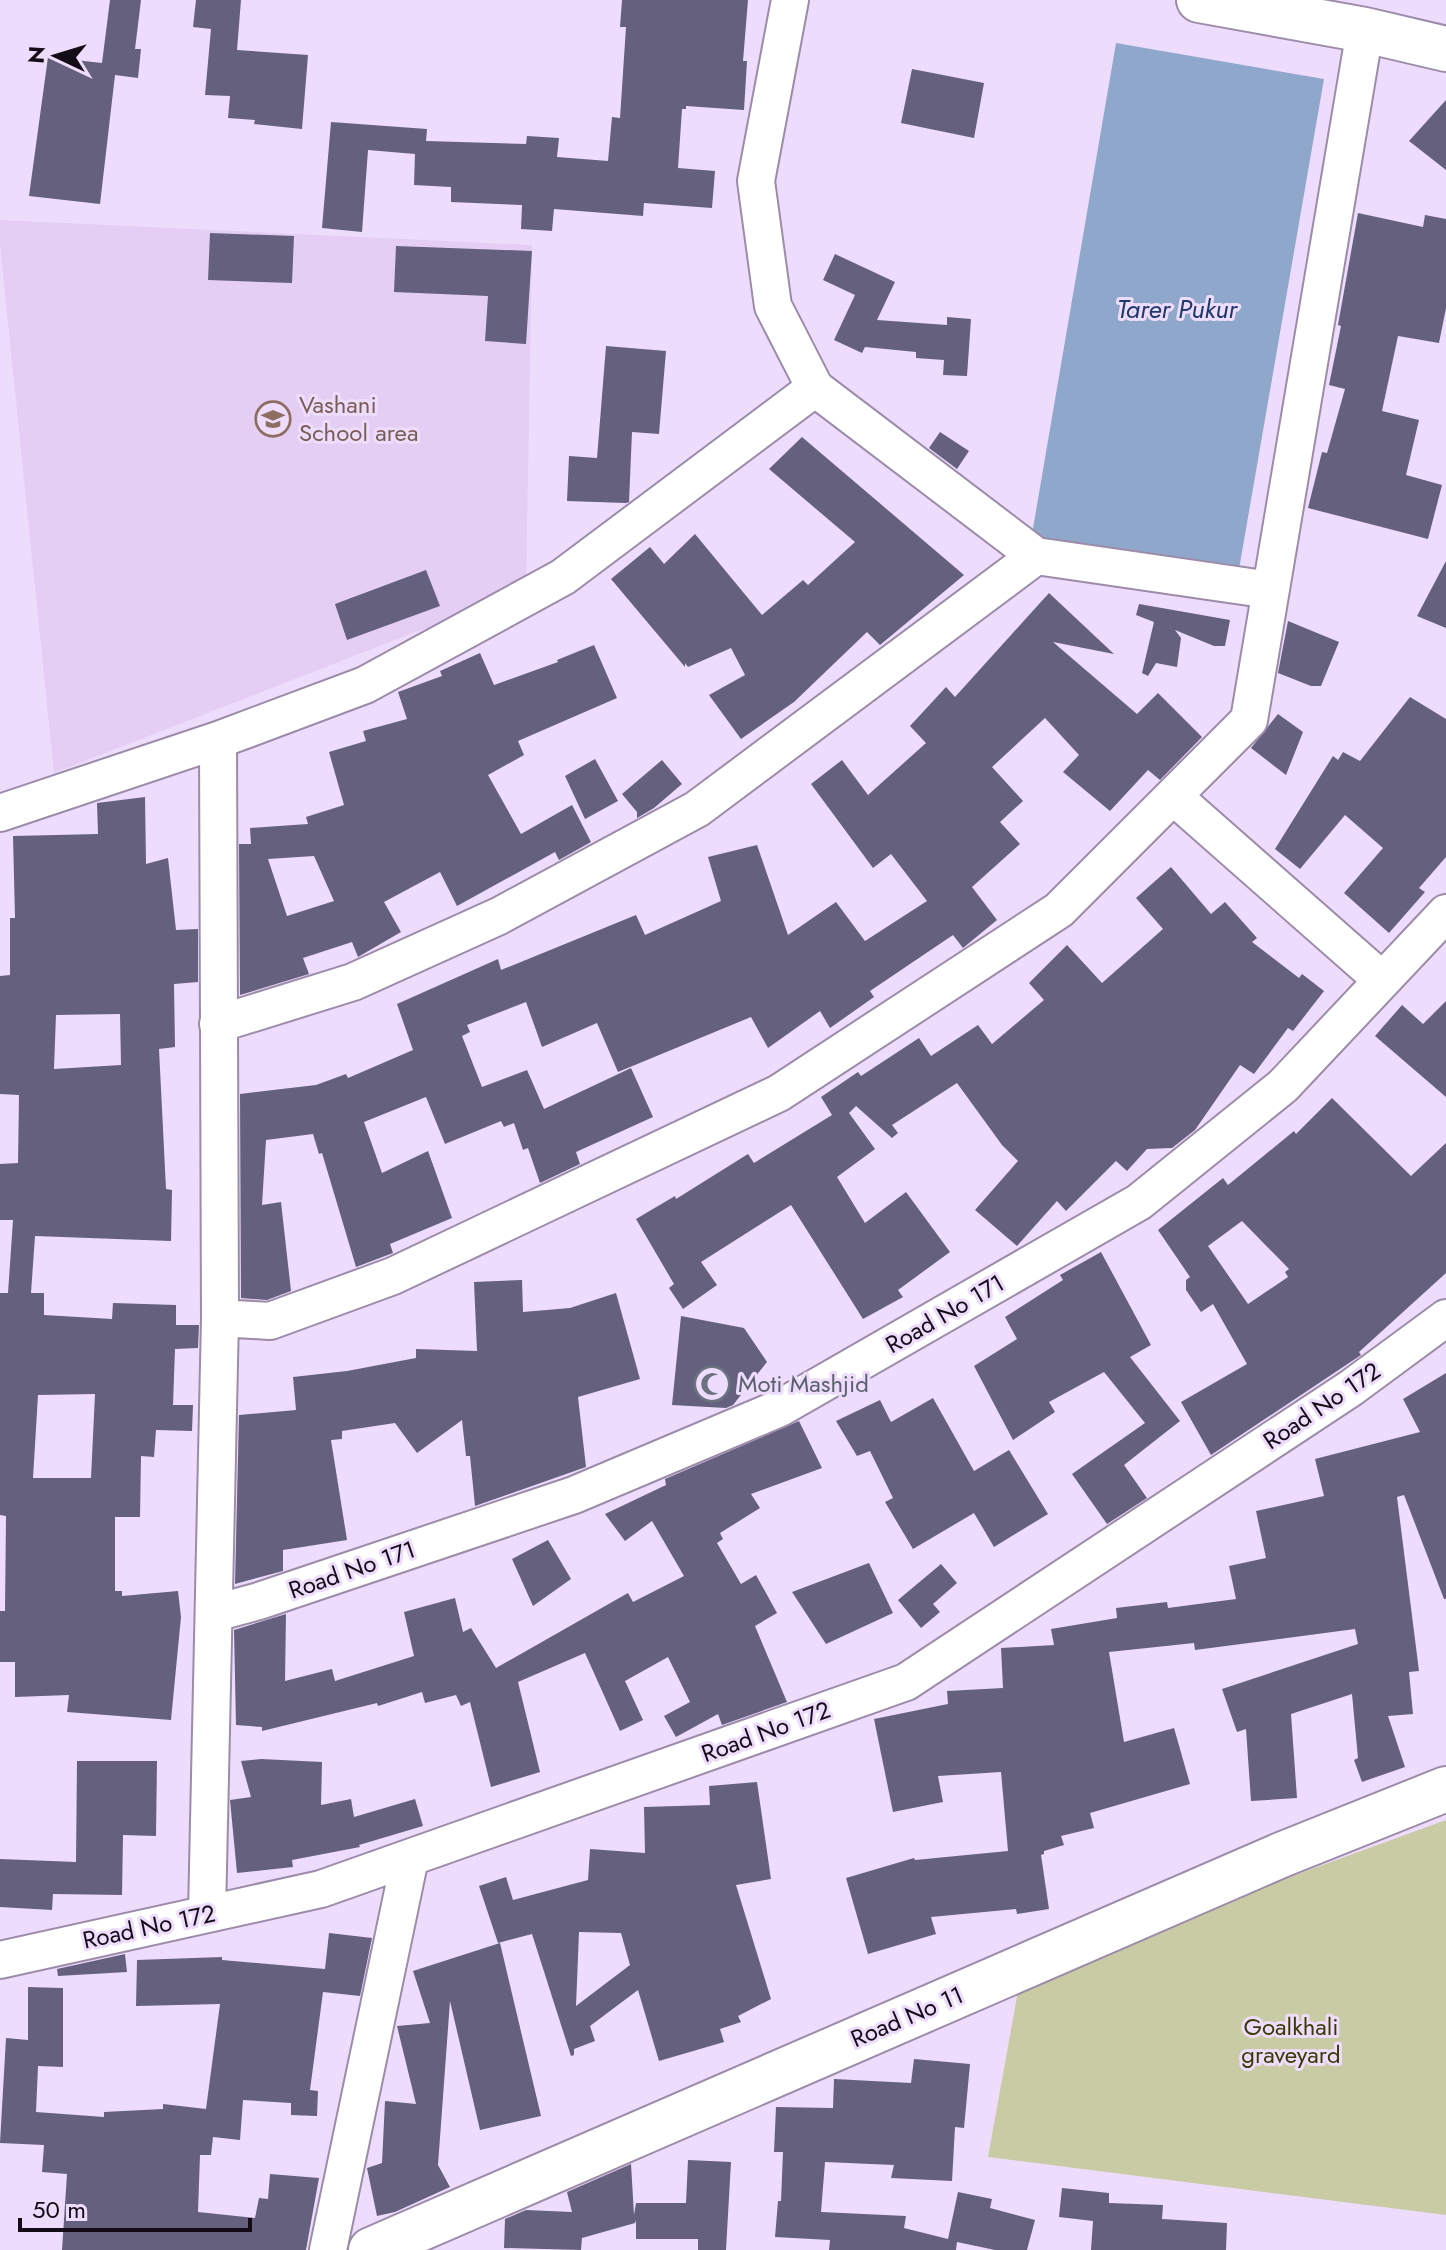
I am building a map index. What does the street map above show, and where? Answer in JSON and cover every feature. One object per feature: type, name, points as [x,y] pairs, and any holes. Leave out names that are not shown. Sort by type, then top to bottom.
[{"type":"street","points":[[790,0],[756,181],[773,306],[815,388],[1036,556],[1270,590]]},
{"type":"street","points":[[1199,0],[1365,30],[1446,49]]},
{"type":"street","points":[[220,1318],[270,1321],[393,1276],[779,1093],[1059,910],[1249,720],[1365,30]]},
{"type":"street","points":[[0,813],[218,740],[365,685],[563,577],[815,388]]},
{"type":"street","points":[[218,1024],[353,982],[499,916],[697,809],[1036,556]]},
{"type":"street","points":[[207,1914],[220,1318],[218,740]]},
{"type":"street","points":[[1173,796],[1382,980]]},
{"type":"street","name":"Road No 171","points":[[215,1613],[574,1495],[780,1408],[1139,1202],[1283,1086],[1446,913]]},
{"type":"street","name":"Road No 172","points":[[0,1960],[321,1889],[906,1682],[1351,1388],[1446,1318]]},
{"type":"street","name":"Road No 11","points":[[371,2250],[1281,1855],[1446,1789]]},
{"type":"street","points":[[328,2250],[410,1858]]},
{"type":"shaded area","name":"Vashani School area","points":[[0,220],[532,245],[526,593],[410,634],[54,773],[0,245]]},
{"type":"green space","name":"Goalkhali graveyard","points":[[1446,1820],[1446,2215],[988,2157],[1021,1975]]},
{"type":"water","name":"Tarer Pukur","points":[[1116,43],[1324,79],[1238,575],[1031,540]]},
{"type":"building","points":[[110,0],[141,0],[135,49],[141,49],[138,78],[115,75],[100,204],[29,196],[48,57],[102,63]]},
{"type":"building","points":[[196,0],[241,0],[237,50],[308,55],[302,129],[228,118],[230,96],[205,95],[211,29],[193,27]]},
{"type":"building","points":[[622,0],[748,0],[743,61],[747,61],[744,110],[686,106],[682,109],[678,168],[715,171],[712,208],[644,203],[643,216],[554,209],[552,231],[521,229],[522,205],[451,202],[451,187],[414,185],[415,154],[368,150],[362,232],[322,228],[331,122],[427,129],[426,141],[526,144],[527,136],[559,138],[557,157],[608,161],[612,117],[620,118],[626,27],[620,27]]},
{"type":"building","points":[[912,69],[984,83],[974,138],[901,123]]},
{"type":"building","points":[[1446,100],[1446,170],[1409,141]]},
{"type":"building","points":[[1358,213],[1423,227],[1425,215],[1446,219],[1446,308],[1439,343],[1398,336],[1382,411],[1419,420],[1406,475],[1442,485],[1428,539],[1308,508],[1322,452],[1327,453],[1345,389],[1329,385]]},
{"type":"building","points":[[210,233],[294,236],[292,283],[208,280]]},
{"type":"building","points":[[396,246],[532,251],[526,344],[485,341],[488,296],[394,292]]},
{"type":"building","points":[[835,254],[895,282],[877,320],[947,325],[947,317],[971,319],[967,376],[943,375],[944,360],[916,358],[916,352],[865,347],[862,353],[834,340],[855,295],[823,280]]},
{"type":"building","points":[[606,346],[666,351],[659,434],[632,432],[629,502],[567,501],[569,456],[597,458]]},
{"type":"building","points":[[940,432],[969,451],[957,469],[929,448]]},
{"type":"building","points":[[802,437],[964,575],[880,645],[867,632],[794,702],[741,739],[709,695],[745,675],[731,648],[688,667],[685,663],[685,667],[611,579],[650,547],[664,564],[695,534],[762,615],[803,580],[808,585],[855,542],[769,469]]},
{"type":"building","points":[[1446,561],[1446,628],[1417,616]]},
{"type":"building","points":[[426,570],[440,606],[347,640],[335,604]]},
{"type":"building","points":[[1049,593],[1114,654],[1053,642],[1137,714],[1158,693],[1202,737],[1160,780],[1148,770],[1110,811],[1063,772],[1079,755],[1045,718],[992,767],[1023,801],[1000,822],[1020,844],[972,887],[997,920],[963,948],[953,935],[870,991],[874,997],[830,1028],[820,1011],[768,1048],[751,1017],[618,1072],[597,1023],[542,1047],[526,1002],[467,1025],[470,1032],[462,1036],[482,1087],[527,1070],[544,1109],[631,1068],[653,1117],[576,1152],[580,1164],[540,1183],[528,1148],[523,1150],[514,1123],[504,1127],[501,1121],[445,1144],[426,1097],[364,1122],[382,1173],[428,1151],[452,1218],[390,1244],[393,1253],[356,1267],[322,1153],[319,1154],[313,1134],[266,1140],[262,1205],[281,1202],[291,1291],[267,1300],[241,1298],[240,1094],[316,1085],[346,1074],[348,1078],[413,1050],[397,1004],[498,959],[501,970],[636,915],[645,935],[721,901],[708,857],[757,845],[788,935],[836,902],[865,941],[927,901],[891,854],[873,868],[811,784],[842,760],[868,795],[926,743],[910,726],[946,687],[955,697]]},
{"type":"building","points":[[1139,604],[1230,620],[1225,646],[1214,646],[1175,630],[1181,638],[1177,667],[1156,663],[1148,676],[1142,673],[1154,622],[1136,615]]},
{"type":"building","points":[[1288,621],[1339,642],[1321,686],[1311,686],[1278,673]]},
{"type":"building","points":[[594,645],[617,698],[518,741],[524,755],[488,775],[521,834],[572,805],[591,842],[559,860],[555,852],[457,906],[440,872],[384,902],[401,932],[358,957],[352,942],[303,958],[309,974],[240,995],[239,844],[251,844],[250,828],[308,824],[306,817],[344,805],[329,752],[366,741],[363,731],[407,719],[398,692],[442,676],[440,671],[480,653],[494,685]],"holes":[[[314,856],[334,901],[287,916],[268,859]]]},
{"type":"building","points":[[1410,697],[1446,719],[1446,857],[1419,888],[1425,892],[1389,933],[1344,893],[1383,848],[1345,815],[1300,869],[1275,849],[1333,756],[1338,760],[1343,752],[1360,761]]},
{"type":"building","points":[[1278,714],[1303,732],[1286,775],[1251,748]]},
{"type":"building","points":[[595,759],[618,801],[585,819],[565,776]]},
{"type":"building","points":[[662,760],[682,784],[637,818],[637,812],[622,794]]},
{"type":"building","points":[[145,797],[146,864],[168,858],[176,930],[198,929],[198,982],[174,984],[175,1047],[159,1049],[166,1189],[172,1190],[171,1241],[35,1236],[31,1293],[44,1293],[44,1315],[112,1319],[113,1303],[176,1305],[176,1325],[199,1325],[198,1348],[175,1349],[173,1405],[193,1405],[192,1431],[156,1430],[154,1457],[141,1456],[140,1517],[115,1517],[115,1591],[122,1591],[122,1596],[178,1591],[181,1617],[171,1720],[67,1712],[69,1695],[15,1697],[15,1662],[0,1662],[0,1611],[5,1611],[6,1516],[0,1515],[0,1293],[8,1293],[13,1220],[0,1220],[0,1164],[18,1163],[19,1095],[0,1094],[0,976],[10,975],[10,918],[15,918],[13,836],[98,834],[97,803]],"holes":[[[120,1014],[121,1065],[54,1069],[56,1015]],[[95,1394],[91,1478],[33,1478],[38,1395]]]},
{"type":"building","points":[[1171,867],[1211,914],[1225,902],[1257,938],[1252,942],[1299,978],[1302,974],[1324,991],[1293,1031],[1288,1028],[1254,1074],[1240,1065],[1195,1130],[1172,1148],[1147,1149],[1127,1171],[1116,1161],[1066,1211],[1057,1201],[1017,1246],[975,1210],[1018,1161],[1002,1145],[957,1083],[892,1125],[898,1133],[892,1138],[856,1106],[849,1113],[875,1149],[837,1177],[865,1223],[906,1192],[950,1252],[898,1290],[903,1297],[863,1319],[791,1205],[701,1262],[717,1285],[683,1309],[669,1288],[674,1284],[636,1219],[675,1196],[676,1199],[748,1154],[754,1163],[832,1115],[821,1097],[858,1072],[861,1076],[919,1038],[931,1056],[978,1025],[992,1044],[1044,1000],[1029,983],[1067,945],[1102,983],[1163,929],[1136,898]]},
{"type":"building","points":[[1446,1001],[1446,1097],[1375,1036],[1402,1005],[1423,1024]]},
{"type":"building","points":[[1332,1098],[1411,1176],[1446,1143],[1446,1273],[1359,1352],[1361,1355],[1211,1455],[1181,1402],[1247,1364],[1213,1304],[1201,1312],[1186,1290],[1186,1280],[1190,1277],[1158,1230],[1223,1178],[1228,1185],[1294,1131],[1296,1134]],"holes":[[[1242,1221],[1289,1269],[1285,1272],[1288,1277],[1248,1304],[1208,1246]]]},
{"type":"building","points":[[1101,1252],[1151,1345],[1130,1357],[1180,1421],[1124,1465],[1147,1498],[1107,1524],[1072,1474],[1145,1423],[1104,1372],[1049,1402],[1055,1412],[1013,1440],[974,1366],[1017,1339],[1005,1317],[1063,1280],[1060,1275]]},
{"type":"building","points":[[522,1280],[523,1312],[570,1308],[616,1293],[640,1379],[578,1397],[586,1467],[475,1506],[470,1456],[466,1456],[462,1420],[417,1453],[395,1423],[342,1431],[342,1439],[331,1440],[347,1540],[283,1550],[283,1571],[235,1584],[239,1415],[296,1410],[293,1377],[416,1358],[416,1349],[477,1351],[474,1282]]},
{"type":"building","name":"Moti Mashjid","points":[[681,1316],[744,1328],[767,1362],[733,1405],[726,1408],[672,1405]]},
{"type":"building","points":[[1446,1373],[1446,1599],[1404,1495],[1397,1497],[1419,1671],[1409,1672],[1413,1714],[1388,1716],[1405,1767],[1362,1782],[1354,1760],[1358,1758],[1352,1694],[1291,1714],[1297,1798],[1251,1801],[1246,1729],[1237,1732],[1222,1689],[1358,1644],[1355,1629],[1195,1650],[1194,1643],[1109,1652],[1124,1742],[1174,1728],[1190,1784],[1090,1813],[1094,1828],[1061,1836],[1064,1845],[1044,1851],[1041,1855],[1049,1909],[1017,1914],[1016,1909],[931,1917],[936,1934],[868,1954],[846,1878],[914,1858],[1008,1851],[1001,1772],[938,1776],[943,1802],[893,1812],[874,1719],[948,1704],[947,1691],[1003,1688],[1001,1648],[1054,1645],[1051,1629],[1117,1618],[1116,1608],[1167,1602],[1168,1608],[1236,1599],[1229,1566],[1266,1558],[1256,1511],[1324,1496],[1315,1459],[1420,1432],[1403,1399]]},
{"type":"building","points":[[933,1398],[974,1471],[1009,1450],[1048,1514],[994,1547],[974,1513],[913,1549],[885,1502],[893,1498],[870,1451],[857,1456],[836,1421],[880,1400],[891,1422]]},
{"type":"building","points":[[799,1421],[822,1468],[751,1494],[760,1508],[720,1533],[723,1539],[717,1543],[741,1584],[756,1575],[777,1613],[755,1626],[787,1702],[722,1725],[718,1714],[676,1737],[664,1716],[690,1702],[668,1657],[625,1681],[643,1720],[620,1731],[585,1653],[518,1682],[540,1772],[491,1787],[470,1702],[461,1706],[456,1695],[425,1703],[422,1692],[378,1706],[377,1703],[262,1731],[262,1727],[236,1725],[234,1630],[286,1614],[285,1681],[332,1669],[335,1681],[414,1656],[404,1612],[455,1598],[463,1632],[471,1628],[496,1668],[628,1593],[633,1602],[684,1576],[652,1521],[625,1541],[605,1514],[666,1485],[665,1479]]},
{"type":"building","points":[[548,1540],[571,1579],[533,1606],[512,1559]]},
{"type":"building","points":[[869,1563],[893,1613],[826,1644],[792,1592]]},
{"type":"building","points":[[941,1564],[957,1583],[933,1604],[940,1612],[921,1628],[898,1600]]},
{"type":"building","points":[[77,1761],[157,1761],[156,1836],[123,1835],[122,1895],[53,1894],[52,1910],[0,1907],[0,1859],[76,1862]]},
{"type":"building","points":[[241,1761],[322,1762],[321,1805],[351,1799],[354,1817],[415,1799],[423,1826],[360,1847],[292,1860],[293,1867],[237,1873],[230,1800],[251,1797]]},
{"type":"building","points":[[757,1782],[771,1879],[736,1885],[771,1999],[738,2016],[741,2022],[720,2029],[724,2042],[659,2061],[638,1990],[590,2026],[595,2041],[574,2049],[571,2056],[532,1934],[498,1943],[479,1886],[506,1877],[513,1900],[588,1880],[590,1849],[645,1853],[644,1807],[710,1805],[709,1786]],"holes":[[[579,1932],[621,1933],[630,1965],[576,2006]]]},
{"type":"building","points":[[329,1933],[372,1938],[360,1996],[323,1992],[310,2090],[318,2091],[317,2116],[291,2115],[291,2103],[243,2100],[240,2140],[213,2137],[211,2155],[200,2155],[198,2212],[255,2218],[259,2198],[268,2199],[270,2174],[319,2178],[306,2250],[62,2250],[67,2174],[42,2172],[44,2145],[0,2143],[6,2038],[28,2040],[28,1987],[63,1988],[63,2067],[38,2066],[36,2112],[104,2117],[104,2112],[163,2109],[163,2104],[206,2109],[220,2004],[136,2006],[137,1960],[222,1957],[222,1960],[325,1969]]},
{"type":"building","points":[[500,1943],[541,2116],[480,2130],[450,2001],[438,2165],[450,2187],[395,2212],[377,2216],[367,2168],[382,2163],[385,2101],[416,2104],[397,2026],[430,2023],[413,1971]]},
{"type":"building","points":[[125,1954],[127,1972],[58,1976],[57,1969]]},
{"type":"building","points":[[914,2059],[970,2064],[964,2128],[955,2127],[952,2181],[891,2178],[894,2165],[825,2162],[821,2212],[906,2216],[904,2228],[948,2239],[958,2192],[992,2199],[990,2208],[1035,2220],[1027,2250],[995,2250],[957,2242],[956,2250],[829,2250],[830,2240],[775,2237],[778,2201],[781,2201],[783,2152],[774,2152],[776,2107],[833,2108],[834,2079],[911,2083]]},
{"type":"building","points":[[688,2160],[731,2162],[726,2250],[698,2250],[698,2239],[636,2239],[636,2220],[635,2223],[582,2238],[581,2250],[504,2248],[505,2219],[526,2210],[572,2212],[567,2192],[631,2164],[634,2215],[636,2203],[686,2203]]},
{"type":"building","points":[[1062,2188],[1109,2193],[1109,2203],[1163,2205],[1162,2219],[1227,2223],[1226,2250],[1091,2250],[1093,2221],[1059,2217]]},
{"type":"place","name":"Vashani School area","points":[[273,419]]},
{"type":"place","name":"Moti Mashjid","points":[[712,1384]]}]
